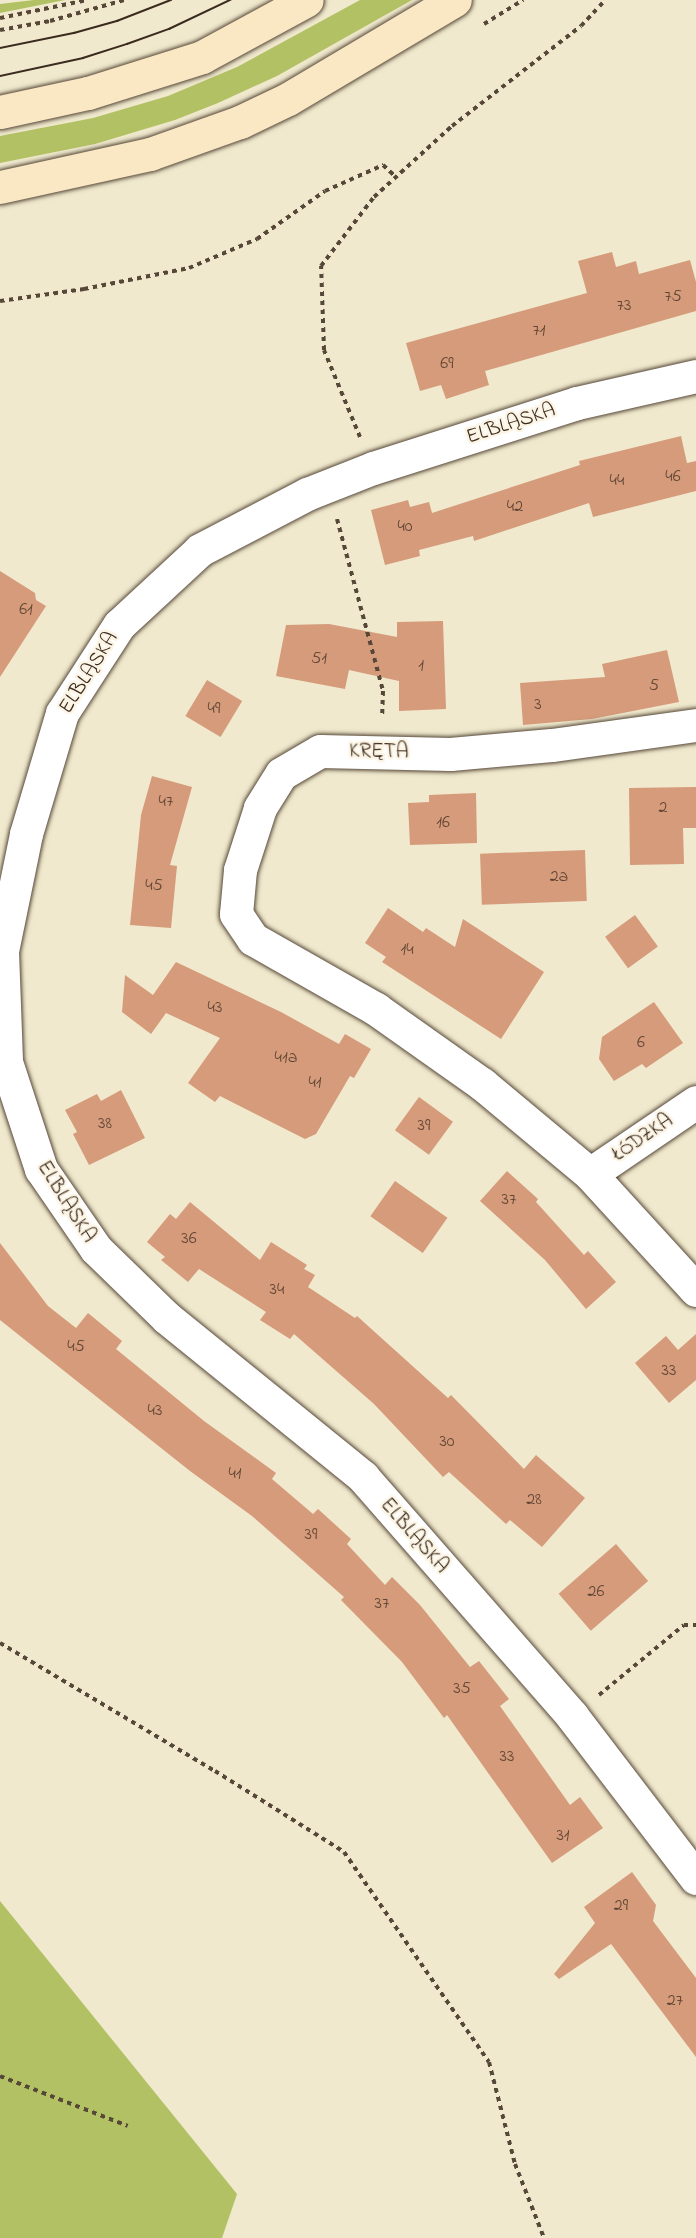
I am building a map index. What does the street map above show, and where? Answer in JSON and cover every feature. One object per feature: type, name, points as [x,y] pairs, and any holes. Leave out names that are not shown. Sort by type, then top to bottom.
[{"type":"main road","points":[[0,112],[88,93],[202,57],[307,0]]},
{"type":"main road","points":[[0,187],[150,154],[240,122],[288,99],[455,0]]},
{"type":"street","name":"ELBLĄSKA","points":[[696,376],[577,403],[373,468],[307,494],[200,550],[119,625],[62,713],[26,834],[2,951],[6,1062],[40,1169],[96,1249],[167,1318],[363,1477],[573,1716],[696,1878]]},
{"type":"street","name":"KRĘTA","points":[[696,726],[550,745],[461,753],[320,751],[281,774],[260,808],[240,870],[236,914],[254,939],[376,1009],[472,1077],[590,1174],[696,1290]]},
{"type":"street","name":"ŁÓDZKA","points":[[590,1174],[696,1102]]},
{"type":"path","points":[[0,18],[87,0]]},
{"type":"path","points":[[0,30],[50,21],[124,0]]},
{"type":"path","points":[[484,24],[523,0]]},
{"type":"path","points":[[373,468],[324,350],[321,266],[374,197],[452,126],[581,26],[605,0]]},
{"type":"path","points":[[0,301],[84,289],[189,268],[257,239],[325,191],[383,165],[396,177]]},
{"type":"path","points":[[339,524],[383,691],[380,752]]},
{"type":"path","points":[[573,1716],[684,1625],[696,1625]]},
{"type":"path","points":[[0,1643],[215,1771],[344,1852],[489,2062],[514,2164],[544,2238]]},
{"type":"path","points":[[0,2076],[128,2126]]},
{"type":"green space","points":[[34,0],[65,0],[0,13],[0,4]]},
{"type":"green space","points":[[360,0],[412,0],[277,76],[218,103],[175,120],[95,144],[0,163],[0,136],[93,118],[168,96],[237,67]]},
{"type":"green space","points":[[0,1901],[237,2194],[222,2238],[0,2238]]},
{"type":"building","points":[[612,252],[616,267],[636,261],[639,274],[690,260],[696,282],[696,311],[485,371],[489,385],[446,399],[441,385],[420,391],[406,343],[587,293],[578,261]]},
{"type":"building","points":[[681,436],[687,463],[696,461],[696,491],[593,517],[589,503],[474,541],[473,536],[419,550],[420,556],[385,565],[371,510],[408,500],[410,507],[429,502],[432,513],[580,465],[579,461]]},
{"type":"building","points":[[0,571],[35,593],[36,600],[46,606],[0,677]]},
{"type":"building","points":[[443,621],[446,709],[399,711],[399,681],[349,670],[345,689],[276,676],[286,625],[329,624],[397,637],[397,622]]},
{"type":"building","points":[[667,650],[679,702],[592,719],[523,725],[520,683],[605,677],[602,664]]},
{"type":"building","points":[[207,680],[242,701],[221,737],[185,716]]},
{"type":"building","points":[[152,776],[192,787],[170,865],[177,866],[171,928],[130,925],[141,815]]},
{"type":"building","points":[[696,787],[696,828],[683,828],[684,864],[630,865],[629,788]]},
{"type":"building","points":[[476,793],[477,843],[410,845],[408,803],[429,802],[429,795]]},
{"type":"building","points":[[585,850],[587,901],[482,905],[480,854]]},
{"type":"building","points":[[388,908],[423,932],[426,928],[455,947],[463,919],[544,972],[501,1039],[382,962],[386,957],[365,943]]},
{"type":"building","points":[[635,915],[658,947],[628,968],[605,937]]},
{"type":"building","points":[[176,962],[281,1012],[339,1044],[345,1034],[371,1049],[354,1078],[350,1076],[316,1134],[305,1139],[220,1096],[215,1102],[188,1083],[220,1038],[166,1013],[151,1034],[122,1012],[125,975],[153,995]]},
{"type":"building","points":[[654,1002],[683,1043],[646,1068],[642,1064],[614,1081],[599,1059],[602,1037]]},
{"type":"building","points":[[121,1090],[145,1138],[89,1165],[73,1134],[77,1132],[65,1110],[97,1094],[101,1101]]},
{"type":"building","points":[[419,1097],[453,1122],[429,1155],[395,1130]]},
{"type":"building","points":[[507,1171],[538,1199],[536,1202],[584,1255],[588,1251],[616,1282],[586,1309],[545,1260],[480,1201]]},
{"type":"building","points":[[395,1181],[447,1218],[423,1253],[370,1216]]},
{"type":"building","points":[[190,1202],[260,1260],[271,1242],[307,1265],[304,1269],[315,1275],[308,1287],[355,1318],[357,1316],[448,1398],[451,1395],[524,1469],[536,1455],[585,1498],[542,1547],[510,1520],[506,1524],[449,1472],[443,1477],[374,1404],[294,1334],[290,1339],[260,1320],[266,1312],[199,1269],[188,1282],[161,1260],[165,1257],[147,1242],[170,1214],[176,1219]]},
{"type":"building","points":[[0,1243],[48,1306],[76,1328],[88,1313],[122,1341],[116,1349],[204,1421],[276,1473],[272,1479],[313,1514],[318,1509],[351,1539],[347,1544],[385,1585],[392,1577],[420,1605],[470,1667],[479,1661],[509,1699],[500,1706],[570,1805],[580,1797],[603,1828],[552,1863],[447,1715],[444,1718],[402,1662],[341,1600],[344,1597],[252,1516],[190,1471],[0,1320]]},
{"type":"building","points":[[696,1334],[696,1380],[669,1403],[635,1363],[666,1336],[678,1350]]},
{"type":"building","points":[[616,1544],[648,1581],[591,1631],[559,1594]]},
{"type":"building","points":[[632,1872],[656,1905],[653,1921],[696,1978],[696,2057],[611,1944],[559,1979],[554,1974],[595,1923],[584,1907]]},
{"type":"tram line","points":[[0,48],[74,33],[117,21],[171,0]]},
{"type":"tram line","points":[[0,76],[83,58],[127,44],[169,29],[230,0]]}]
